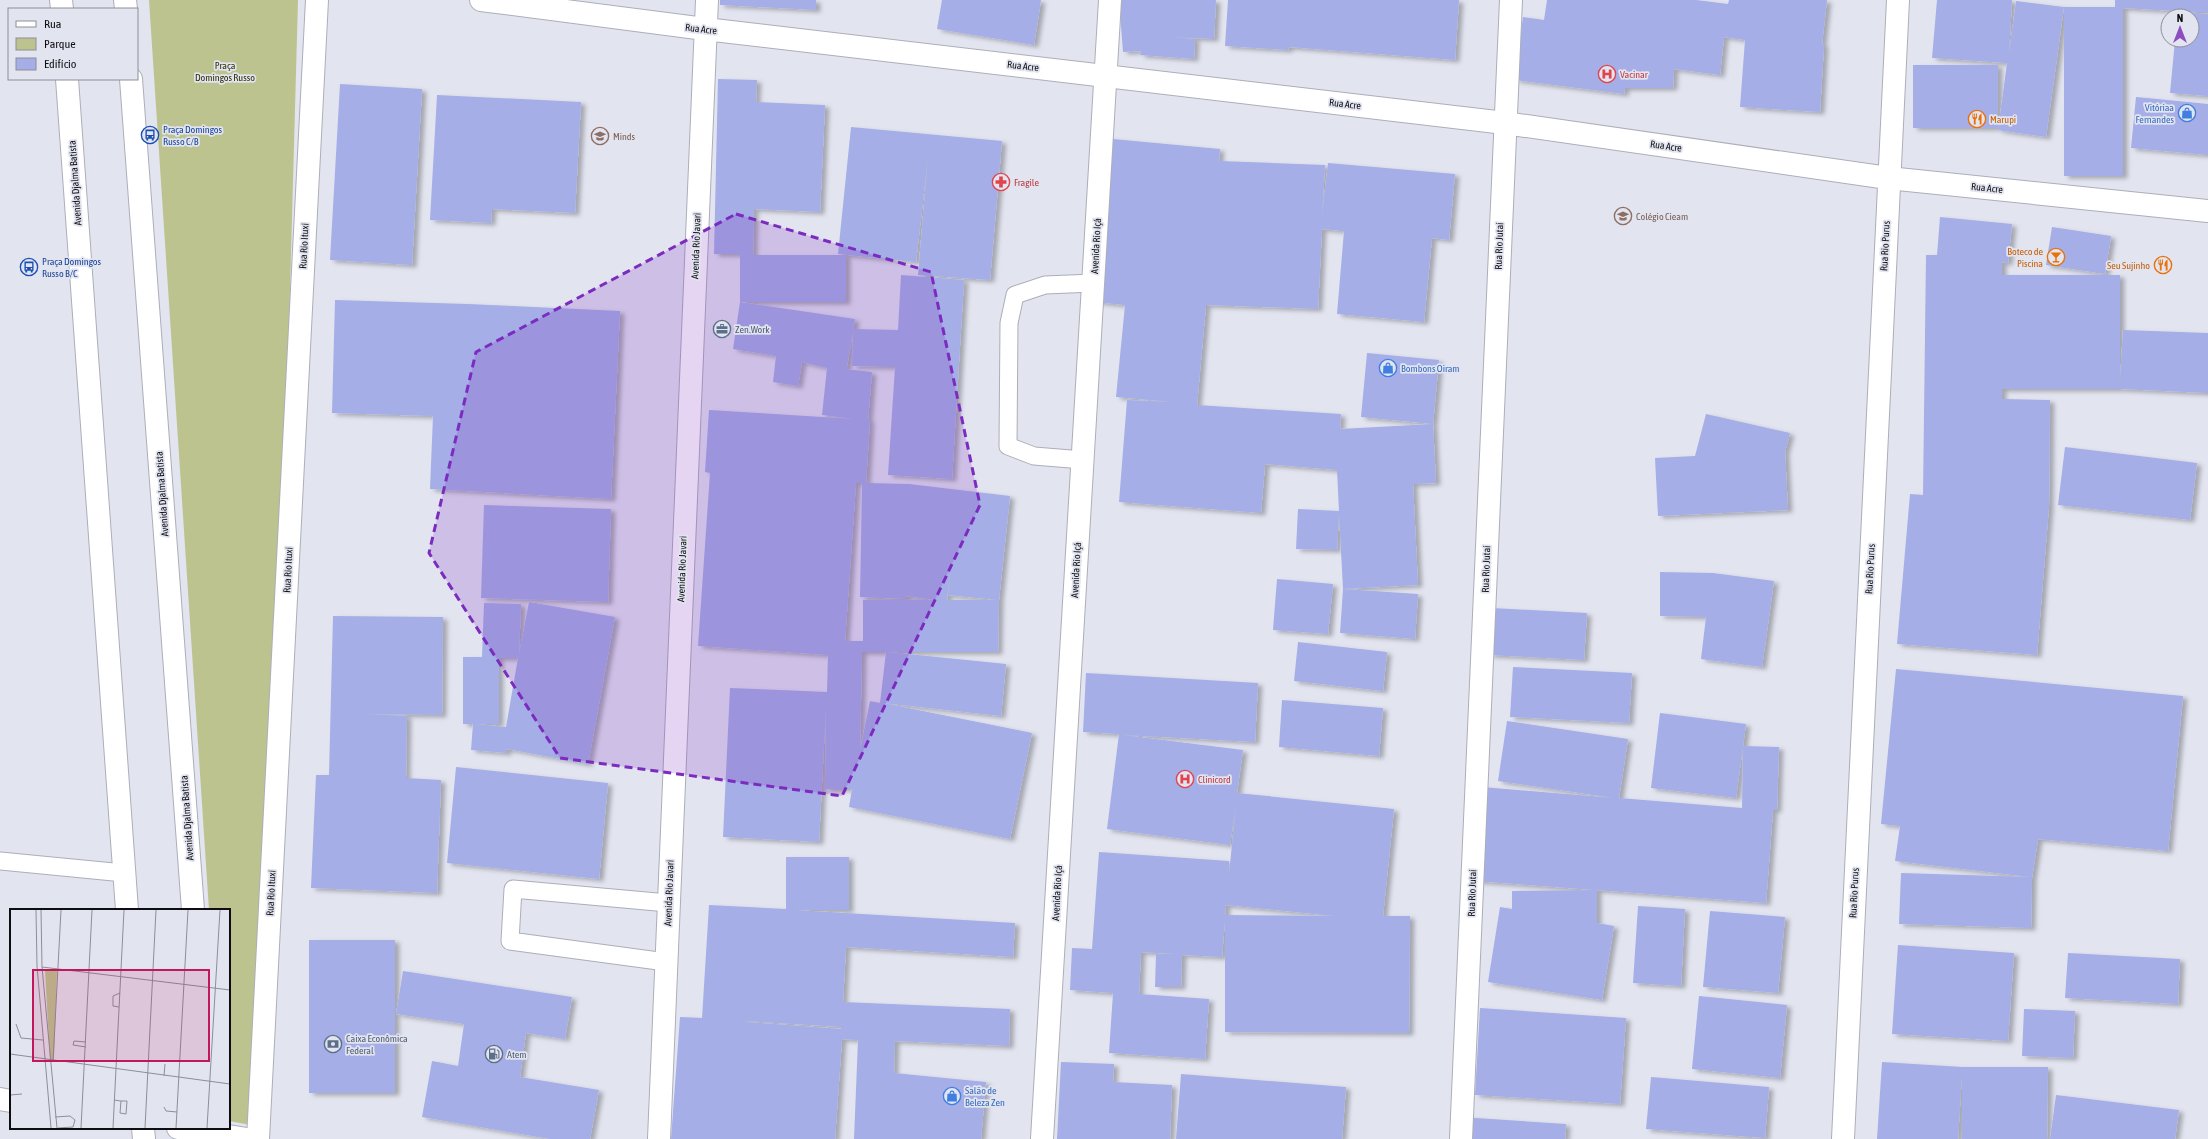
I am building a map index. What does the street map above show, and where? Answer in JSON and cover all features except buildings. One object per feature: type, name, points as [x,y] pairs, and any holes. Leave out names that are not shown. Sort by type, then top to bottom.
[{"type":"street","name":"Rua Rio Ituxi","points":[[258,1139],[317,0]]},
{"type":"street","name":"Rua Acre","points":[[481,0],[705,29],[1505,123],[1888,178],[2208,211]]},
{"type":"street","name":"Avenida Rio Javari","points":[[658,1139],[707,0]]},
{"type":"street","name":"Avenida Rio Içá","points":[[1042,1139],[1110,0]]},
{"type":"street","name":"Rua Rio Jutaí","points":[[1461,1139],[1511,0]]},
{"type":"street","name":"Rua Rio Purus","points":[[1843,1139],[1888,178],[1898,0]]},
{"type":"street","name":"Avenida Djalma Batista","points":[[67,80],[127,909]]},
{"type":"street","name":"Avenida Djalma Batista","points":[[131,80],[194,909]]},
{"type":"street","points":[[0,1099],[10,1101]]},
{"type":"street","points":[[143,1129],[144,1139]]},
{"type":"street","points":[[184,1129],[247,1139]]},
{"type":"lane","points":[[1083,460],[1034,456],[1008,446],[1009,323],[1015,295],[1045,285],[1094,283]]},
{"type":"lane","points":[[0,861],[124,873]]},
{"type":"lane","points":[[666,962],[510,941],[514,889],[668,903]]},
{"type":"highlighted area","points":[[736,214],[931,272],[980,505],[842,796],[560,758],[429,553],[476,352]]},
{"type":"green space","name":"Praça Domingos Russo","points":[[149,0],[298,0],[267,1128],[230,1121],[230,909],[209,909]]},
{"type":"place","name":"Vacinar","points":[[1607,74]]},
{"type":"place","name":"Vitóriaa Fernandes","points":[[2187,113]]},
{"type":"place","name":"Marupi","points":[[1977,119]]},
{"type":"place","name":"Praça Domingos Russo C/B","points":[[150,135]]},
{"type":"place","name":"Minds","points":[[600,136]]},
{"type":"place","name":"Fragile","points":[[1001,182]]},
{"type":"place","name":"Colégio Cieam","points":[[1623,216]]},
{"type":"place","name":"Boteco de Piscina","points":[[2056,257]]},
{"type":"place","name":"Seu Sujinho","points":[[2163,265]]},
{"type":"place","name":"Praça Domingos Russo B/C","points":[[29,267]]},
{"type":"place","name":"Zen.Work","points":[[722,329]]},
{"type":"place","name":"Bombons Oiram","points":[[1388,368]]},
{"type":"place","name":"Clinicord","points":[[1185,779]]},
{"type":"place","name":"Caixa Econômica Federal","points":[[333,1044]]},
{"type":"place","name":"Atem","points":[[494,1054]]},
{"type":"place","name":"Salão de Beleza Zen","points":[[952,1096]]}]
